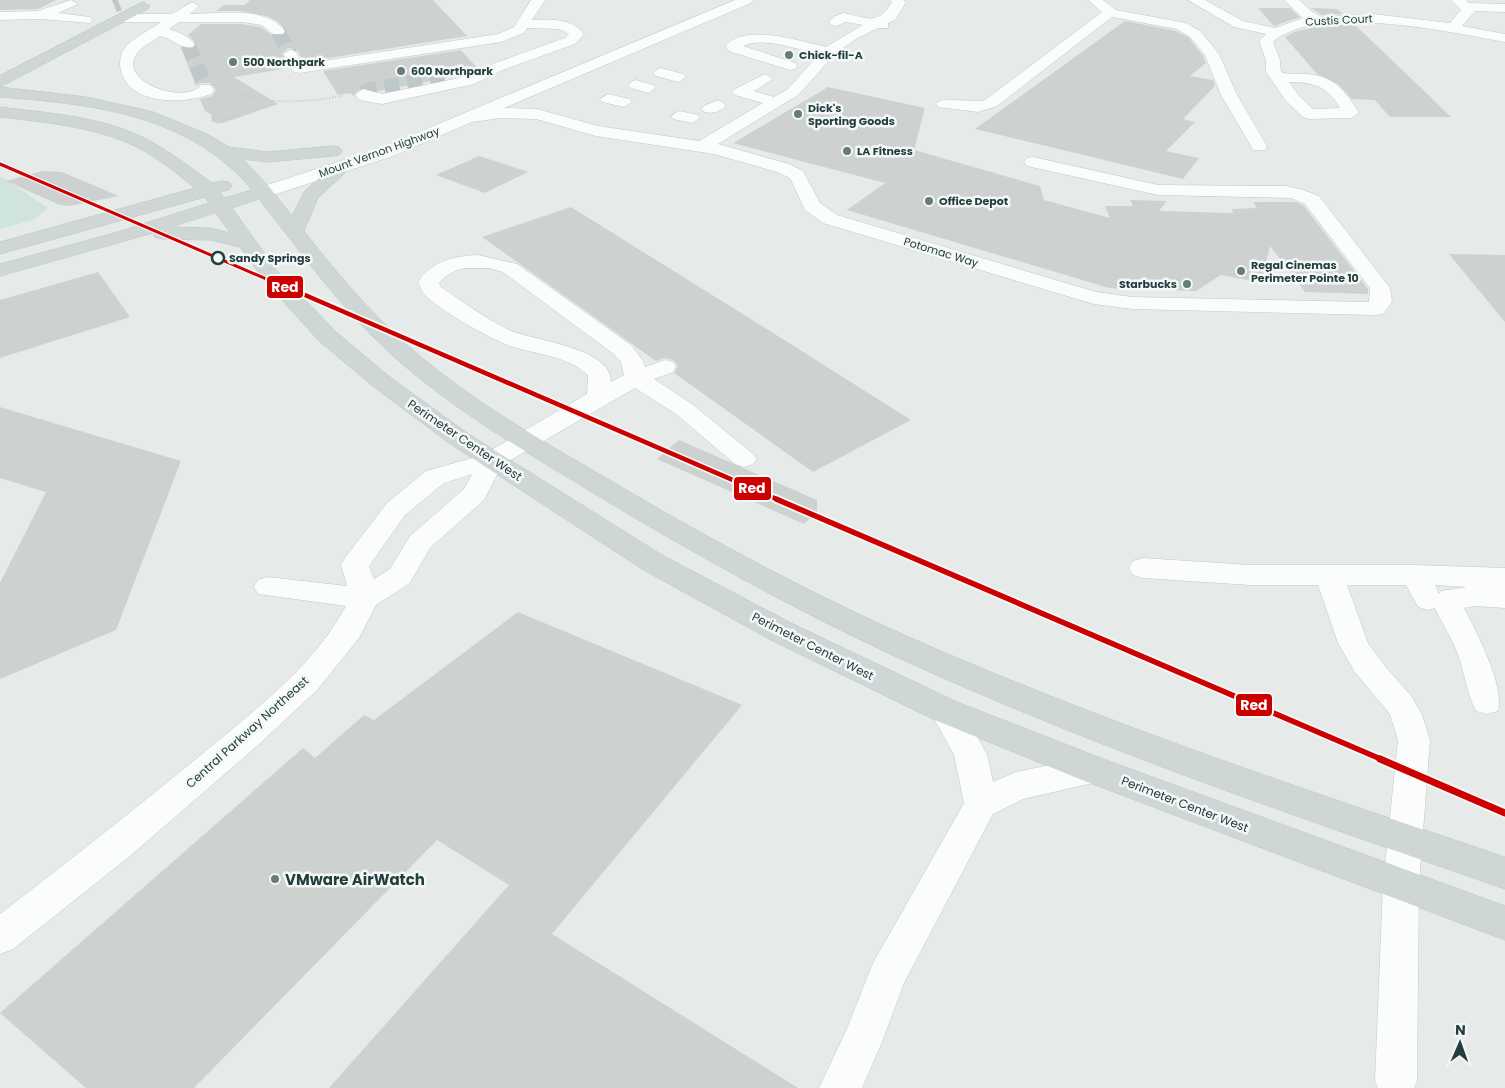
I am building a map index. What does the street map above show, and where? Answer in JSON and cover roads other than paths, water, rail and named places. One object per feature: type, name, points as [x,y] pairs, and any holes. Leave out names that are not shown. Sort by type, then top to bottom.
[{"type":"main road","points":[[0,82],[148,3]]},
{"type":"main road","points":[[62,32],[99,13]]},
{"type":"main road","points":[[33,65],[30,71],[30,80],[51,97]]},
{"type":"main road","points":[[0,92],[51,97],[138,114],[182,129],[224,152],[252,177],[348,300],[367,321],[417,364],[526,441],[684,536],[808,601],[938,663],[1009,693],[1179,758],[1505,873]]},
{"type":"main road","name":"Perimeter Center West","points":[[3,113],[78,123],[108,130],[136,140],[178,165],[209,190],[270,275],[327,336],[382,382],[492,460],[652,562],[782,632],[946,711],[1094,770],[1505,923]]},
{"type":"main road","points":[[224,152],[268,157],[333,151]]},
{"type":"main road","points":[[126,214],[159,194],[170,181],[178,165]]},
{"type":"main road","points":[[294,232],[310,196],[340,168]]},
{"type":"main road","name":"Mount Vernon Highway","points":[[0,248],[252,177]]},
{"type":"main road","name":"Mount Vernon Highway","points":[[0,270],[118,238],[264,192]]},
{"type":"main road","points":[[118,238],[178,232],[210,234],[245,242]]},
{"type":"street","points":[[290,54],[299,69],[501,38],[516,32],[538,0]]},
{"type":"street","points":[[596,48],[712,0]]},
{"type":"street","name":"Mount Vernon Highway","points":[[264,192],[340,168],[466,110],[539,88],[746,0]]},
{"type":"street","points":[[1096,0],[1108,15]]},
{"type":"street","points":[[1195,0],[1239,24],[1276,32]]},
{"type":"street","points":[[1291,0],[1306,14],[1320,21]]},
{"type":"street","points":[[1500,0],[1505,4]]},
{"type":"street","points":[[40,15],[74,2]]},
{"type":"street","points":[[196,4],[130,51],[125,61],[127,74],[138,85],[174,98],[196,96],[206,91],[206,88]]},
{"type":"street","points":[[1460,16],[1505,8]]},
{"type":"street","points":[[1088,13],[1181,26],[1195,34],[1212,54],[1229,95],[1259,146]]},
{"type":"street","points":[[0,16],[40,15],[85,20]]},
{"type":"street","points":[[944,104],[978,107],[991,103],[1108,15]]},
{"type":"street","points":[[1460,16],[1505,25]]},
{"type":"street","points":[[1460,16],[1505,38]]},
{"type":"street","name":"Custis Court","points":[[1276,32],[1300,22],[1460,16]]},
{"type":"street","points":[[836,22],[844,17],[887,17]]},
{"type":"street","points":[[702,146],[793,92],[815,74],[834,53],[887,17]]},
{"type":"street","points":[[120,18],[261,19],[272,23],[278,31]]},
{"type":"street","points":[[363,94],[365,98],[382,99],[446,83],[476,79],[500,66],[575,38],[576,32],[562,25],[523,24]]},
{"type":"street","points":[[157,31],[175,34],[188,44]]},
{"type":"street","points":[[1276,32],[1266,41],[1273,60],[1274,72],[1278,78]]},
{"type":"street","points":[[1059,34],[1078,38]]},
{"type":"street","points":[[815,74],[734,48],[734,46],[743,41],[757,39],[834,53]]},
{"type":"street","points":[[1044,44],[1063,48]]},
{"type":"street","points":[[811,45],[834,53]]},
{"type":"street","points":[[480,96],[576,56],[534,54]]},
{"type":"street","points":[[534,54],[543,66]]},
{"type":"street","points":[[1030,56],[1048,60]]},
{"type":"street","points":[[758,58],[790,66]]},
{"type":"street","points":[[1014,69],[1031,73]]},
{"type":"street","points":[[661,73],[678,77]]},
{"type":"street","points":[[765,79],[740,92],[776,102]]},
{"type":"street","points":[[995,81],[1014,86]]},
{"type":"street","points":[[537,114],[530,109],[528,104],[539,88]]},
{"type":"street","points":[[979,94],[997,98]]},
{"type":"street","points":[[608,99],[624,102]]},
{"type":"street","points":[[735,109],[756,114]]},
{"type":"street","name":"Mount Vernon Highway","points":[[445,110],[466,110]]},
{"type":"street","name":"Potomac Way","points":[[466,110],[537,114],[596,131],[702,146],[791,171],[797,175],[812,206],[830,219],[1080,295],[1132,303],[1375,309],[1381,302],[1380,288],[1312,200],[1286,192],[1158,190],[1033,162]]},
{"type":"street","points":[[604,117],[652,130],[665,130],[682,120]]},
{"type":"street","name":"Mount Vernon Highway","points":[[252,177],[351,145]]},
{"type":"street","points":[[599,397],[600,373],[591,364],[575,356],[523,344],[506,336],[433,291],[428,282],[434,274],[457,263],[475,261],[495,262],[510,268],[623,350],[632,361],[636,378],[684,409],[744,459]]},
{"type":"street","points":[[268,587],[365,598],[355,565],[396,509],[436,477],[492,460],[599,397],[636,378],[665,367]]},
{"type":"street","name":"Central Parkway Northeast","points":[[0,938],[124,839],[245,737],[306,682],[348,630],[365,598],[400,576],[420,542],[475,494],[492,460]]},
{"type":"street","points":[[1143,568],[1250,575],[1330,577],[1415,575],[1505,578]]},
{"type":"street","points":[[1415,575],[1428,600]]},
{"type":"street","points":[[1330,577],[1348,632],[1365,663],[1400,702],[1410,721],[1414,740],[1407,839],[1401,884],[1396,1081]]},
{"type":"street","points":[[1487,702],[1485,689],[1470,647],[1449,608],[1451,598],[1475,596],[1505,598]]},
{"type":"street","points":[[946,711],[970,754],[981,804]]},
{"type":"street","points":[[840,1088],[862,1042],[887,976],[981,804],[1016,786],[1094,770]]},
{"type":"tunnel","points":[[114,5],[119,3]]},
{"type":"tunnel","points":[[278,31],[290,54]]},
{"type":"tunnel","points":[[188,44],[206,88]]},
{"type":"tunnel","points":[[363,94],[369,90],[432,79],[448,80]]},
{"type":"place","name":"Chick-fil-A","points":[[789,55]]},
{"type":"place","name":"500 Northpark","points":[[233,62]]},
{"type":"place","name":"600 Northpark","points":[[401,71]]},
{"type":"place","name":"Dick's Sporting Goods","points":[[798,114]]},
{"type":"place","name":"LA Fitness","points":[[847,151]]},
{"type":"place","name":"Office Depot","points":[[929,201]]},
{"type":"place","name":"Sandy Springs","points":[[218,258]]},
{"type":"place","name":"Regal Cinemas Perimeter Pointe 10","points":[[1241,271]]},
{"type":"place","name":"Starbucks","points":[[1187,284]]},
{"type":"place","name":"VMware AirWatch","points":[[275,879]]}]
